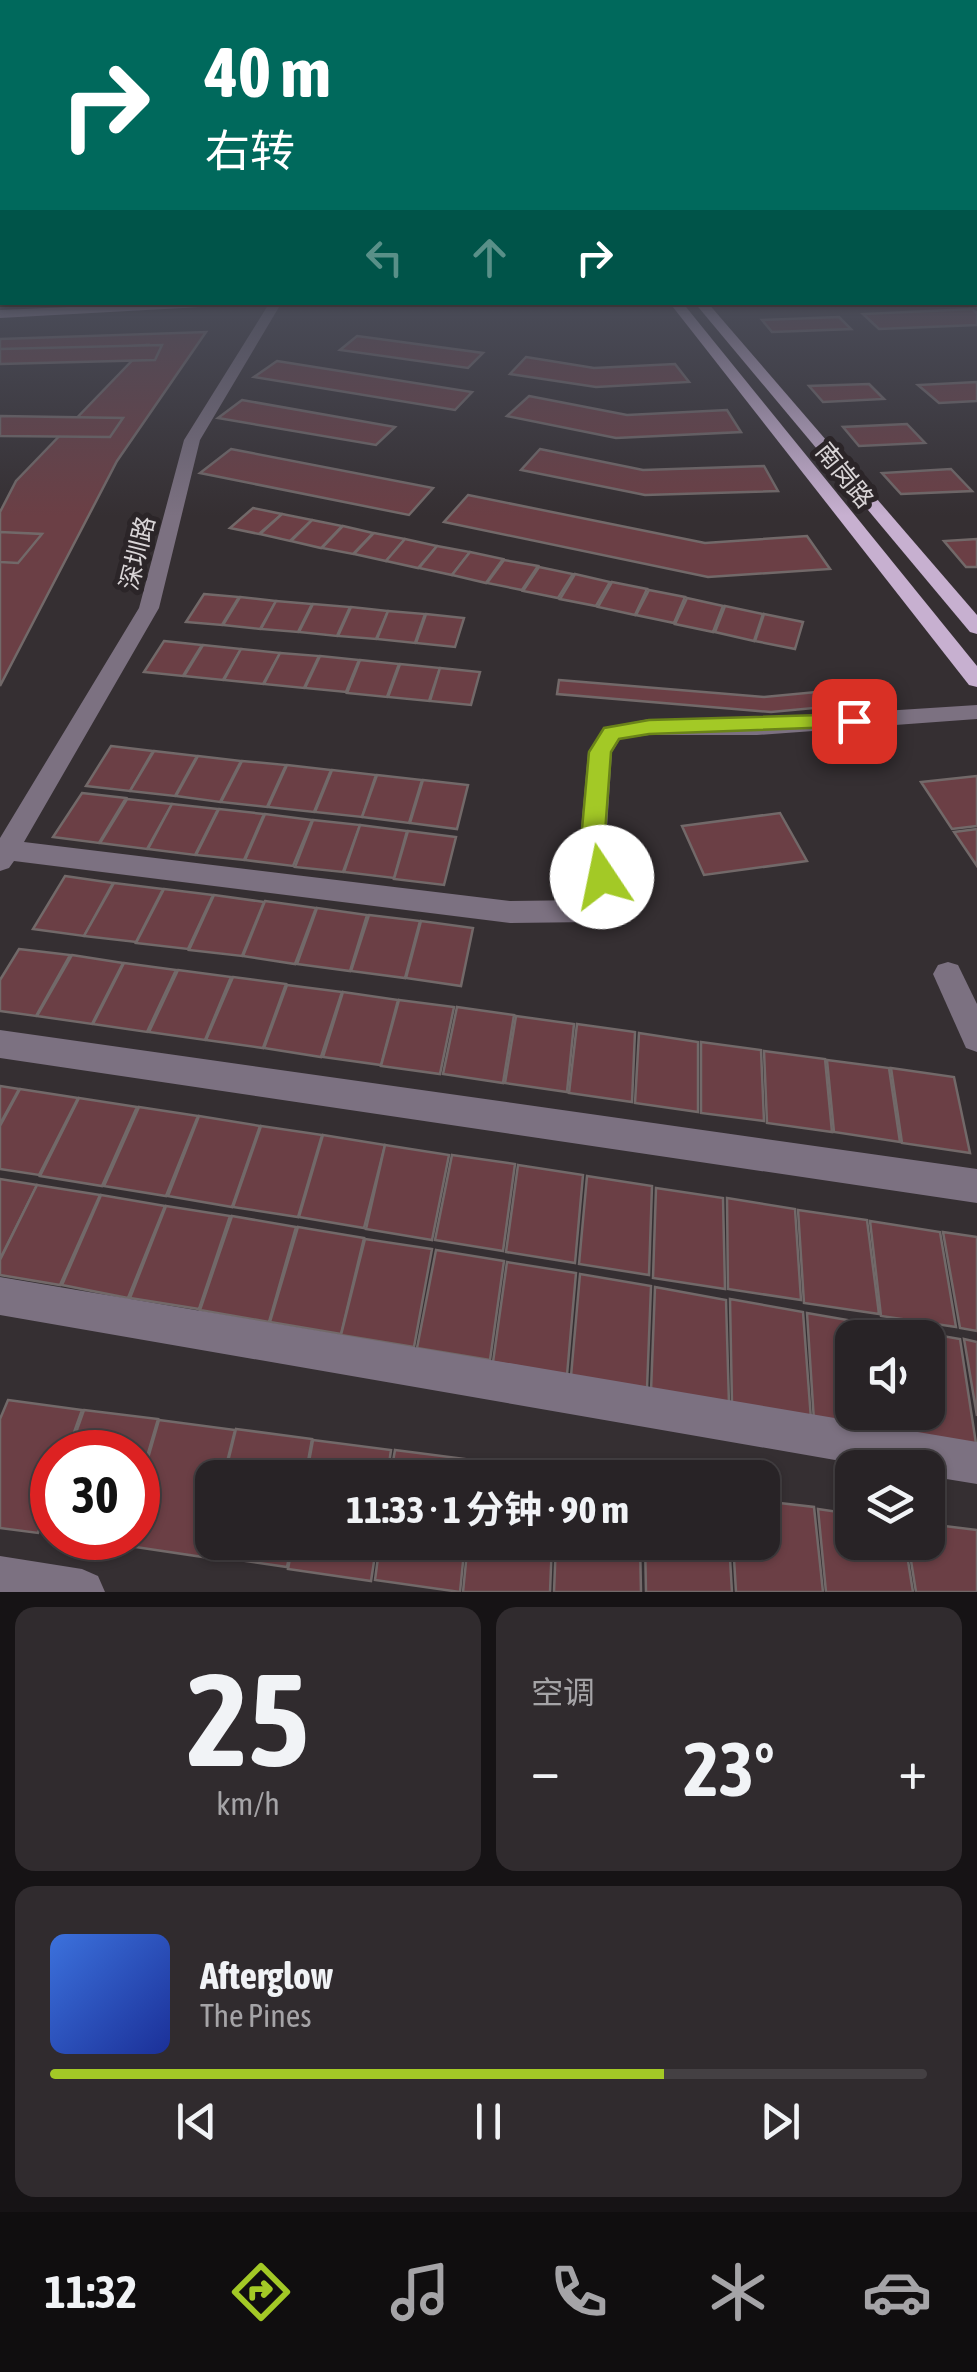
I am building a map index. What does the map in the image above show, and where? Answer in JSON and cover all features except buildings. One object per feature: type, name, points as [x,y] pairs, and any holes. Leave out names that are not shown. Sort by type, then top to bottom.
[{"type":"main road","name":"南岗路","points":[[727,367],[977,680]]},
{"type":"main road","name":"南岗路","points":[[755,367],[977,628]]},
{"type":"street","name":"深圳路","points":[[4,856],[150,608],[192,440],[237,367]]},
{"type":"street","points":[[4,856],[510,912],[592,910],[610,902],[614,887],[591,862],[600,752],[612,733],[649,727],[757,726],[977,712]]},
{"type":"street","points":[[948,974],[977,1038]]},
{"type":"street","points":[[0,1044],[977,1186]]},
{"type":"street","points":[[0,1296],[977,1463]]},
{"type":"street","points":[[0,1579],[82,1592]]},
{"type":"route","points":[[602,877],[591,862],[600,752],[612,733],[649,727],[854,721]]}]
